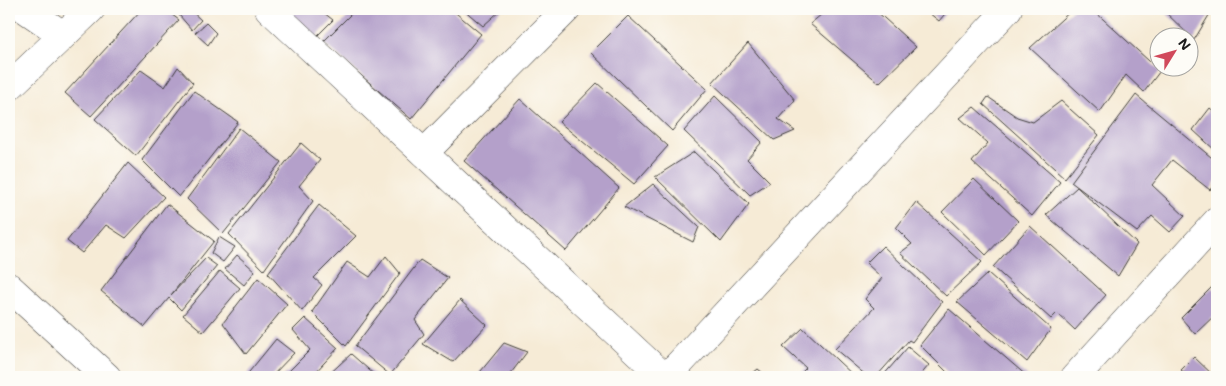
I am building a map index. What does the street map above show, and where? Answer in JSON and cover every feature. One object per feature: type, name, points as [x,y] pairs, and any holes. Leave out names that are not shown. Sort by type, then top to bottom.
[{"type":"street","points":[[25,9],[63,35]]},
{"type":"street","points":[[9,87],[91,9]]},
{"type":"street","points":[[269,9],[665,377],[1008,9]]},
{"type":"street","points":[[424,153],[567,9]]},
{"type":"street","points":[[1075,377],[1217,221]]},
{"type":"street","points":[[9,287],[107,377]]},
{"type":"building","points":[[142,9],[164,9],[179,20],[91,116],[65,93]]},
{"type":"building","points":[[184,9],[189,9],[201,20],[192,30],[179,15]]},
{"type":"building","points":[[286,9],[319,9],[333,20],[316,37]]},
{"type":"building","points":[[356,9],[451,9],[481,34],[411,119],[323,42]]},
{"type":"building","points":[[463,9],[502,9],[483,26]]},
{"type":"building","points":[[828,9],[874,9],[916,47],[879,83],[810,24]]},
{"type":"building","points":[[924,9],[949,9],[939,21]]},
{"type":"building","points":[[1073,9],[1092,9],[1148,60],[1148,78],[1155,78],[1144,92],[1126,75],[1100,112],[1030,48]]},
{"type":"building","points":[[1162,9],[1208,9],[1211,12],[1198,33],[1198,28],[1182,28]]},
{"type":"building","points":[[628,16],[707,89],[672,131],[591,53]]},
{"type":"building","points":[[206,23],[216,33],[208,45],[195,33]]},
{"type":"building","points":[[748,43],[795,100],[778,119],[795,131],[774,140],[712,83]]},
{"type":"building","points":[[178,67],[193,83],[136,156],[95,119],[141,70],[165,87]]},
{"type":"building","points":[[597,83],[668,146],[634,184],[559,122]]},
{"type":"building","points":[[194,91],[238,122],[179,197],[142,160]]},
{"type":"building","points":[[1136,95],[1217,162],[1217,180],[1210,190],[1172,160],[1152,185],[1185,216],[1170,232],[1152,216],[1137,232],[1071,182]]},
{"type":"building","points":[[715,96],[762,142],[747,159],[770,182],[750,195],[684,131]]},
{"type":"building","points":[[988,97],[1017,117],[1033,122],[1061,101],[1099,135],[1065,178],[983,104]]},
{"type":"building","points":[[520,99],[619,188],[566,251],[464,161]]},
{"type":"building","points":[[974,107],[1060,182],[1032,216],[972,162],[988,143],[960,118]]},
{"type":"building","points":[[1210,108],[1217,114],[1217,152],[1193,130]]},
{"type":"building","points":[[239,128],[281,162],[223,234],[187,199]]},
{"type":"building","points":[[301,143],[320,160],[299,186],[313,201],[264,270],[229,234]]},
{"type":"building","points":[[694,152],[749,204],[721,242],[655,177]]},
{"type":"building","points":[[128,163],[164,197],[126,238],[106,225],[82,253],[67,241]]},
{"type":"building","points":[[974,179],[1018,221],[986,255],[942,212]]},
{"type":"building","points":[[653,184],[699,227],[693,242],[624,207]]},
{"type":"building","points":[[1077,187],[1137,244],[1118,276],[1046,215]]},
{"type":"building","points":[[916,202],[982,262],[946,296],[900,253],[912,244],[896,228]]},
{"type":"building","points":[[167,204],[214,241],[171,295],[206,258],[217,266],[181,310],[169,298],[145,327],[101,291]]},
{"type":"building","points":[[319,205],[356,236],[314,278],[322,285],[302,311],[268,273]]},
{"type":"building","points":[[1030,226],[1106,295],[1075,330],[1057,313],[1051,319],[993,267]]},
{"type":"building","points":[[219,237],[235,247],[223,262],[211,253]]},
{"type":"building","points":[[883,246],[942,302],[912,342],[909,340],[876,377],[868,377],[835,349],[874,308],[865,299],[882,278],[866,263]]},
{"type":"building","points":[[237,255],[255,271],[244,285],[225,269]]},
{"type":"building","points":[[386,256],[400,273],[346,346],[312,312],[347,262],[370,277]]},
{"type":"building","points":[[420,260],[448,278],[415,320],[424,334],[390,375],[355,346]]},
{"type":"building","points":[[220,271],[240,288],[203,332],[183,315]]},
{"type":"building","points":[[988,273],[1051,329],[1027,362],[957,302]]},
{"type":"building","points":[[258,278],[287,304],[246,354],[223,323]]},
{"type":"building","points":[[1212,287],[1217,291],[1217,313],[1195,334],[1181,318]]},
{"type":"building","points":[[460,300],[487,325],[453,362],[423,344]]},
{"type":"building","points":[[949,309],[1028,377],[952,377],[920,345]]},
{"type":"building","points":[[305,318],[338,348],[311,377],[283,377],[310,350],[293,330]]},
{"type":"building","points":[[803,328],[855,377],[797,377],[806,368],[783,347]]},
{"type":"building","points":[[276,339],[294,353],[271,377],[245,377]]},
{"type":"building","points":[[504,343],[527,352],[508,377],[476,377]]},
{"type":"building","points":[[908,347],[929,365],[919,377],[882,377]]},
{"type":"building","points":[[351,354],[377,377],[326,377]]},
{"type":"building","points":[[1194,357],[1215,377],[1189,377],[1181,370]]},
{"type":"building","points":[[758,369],[768,377],[748,377]]}]
